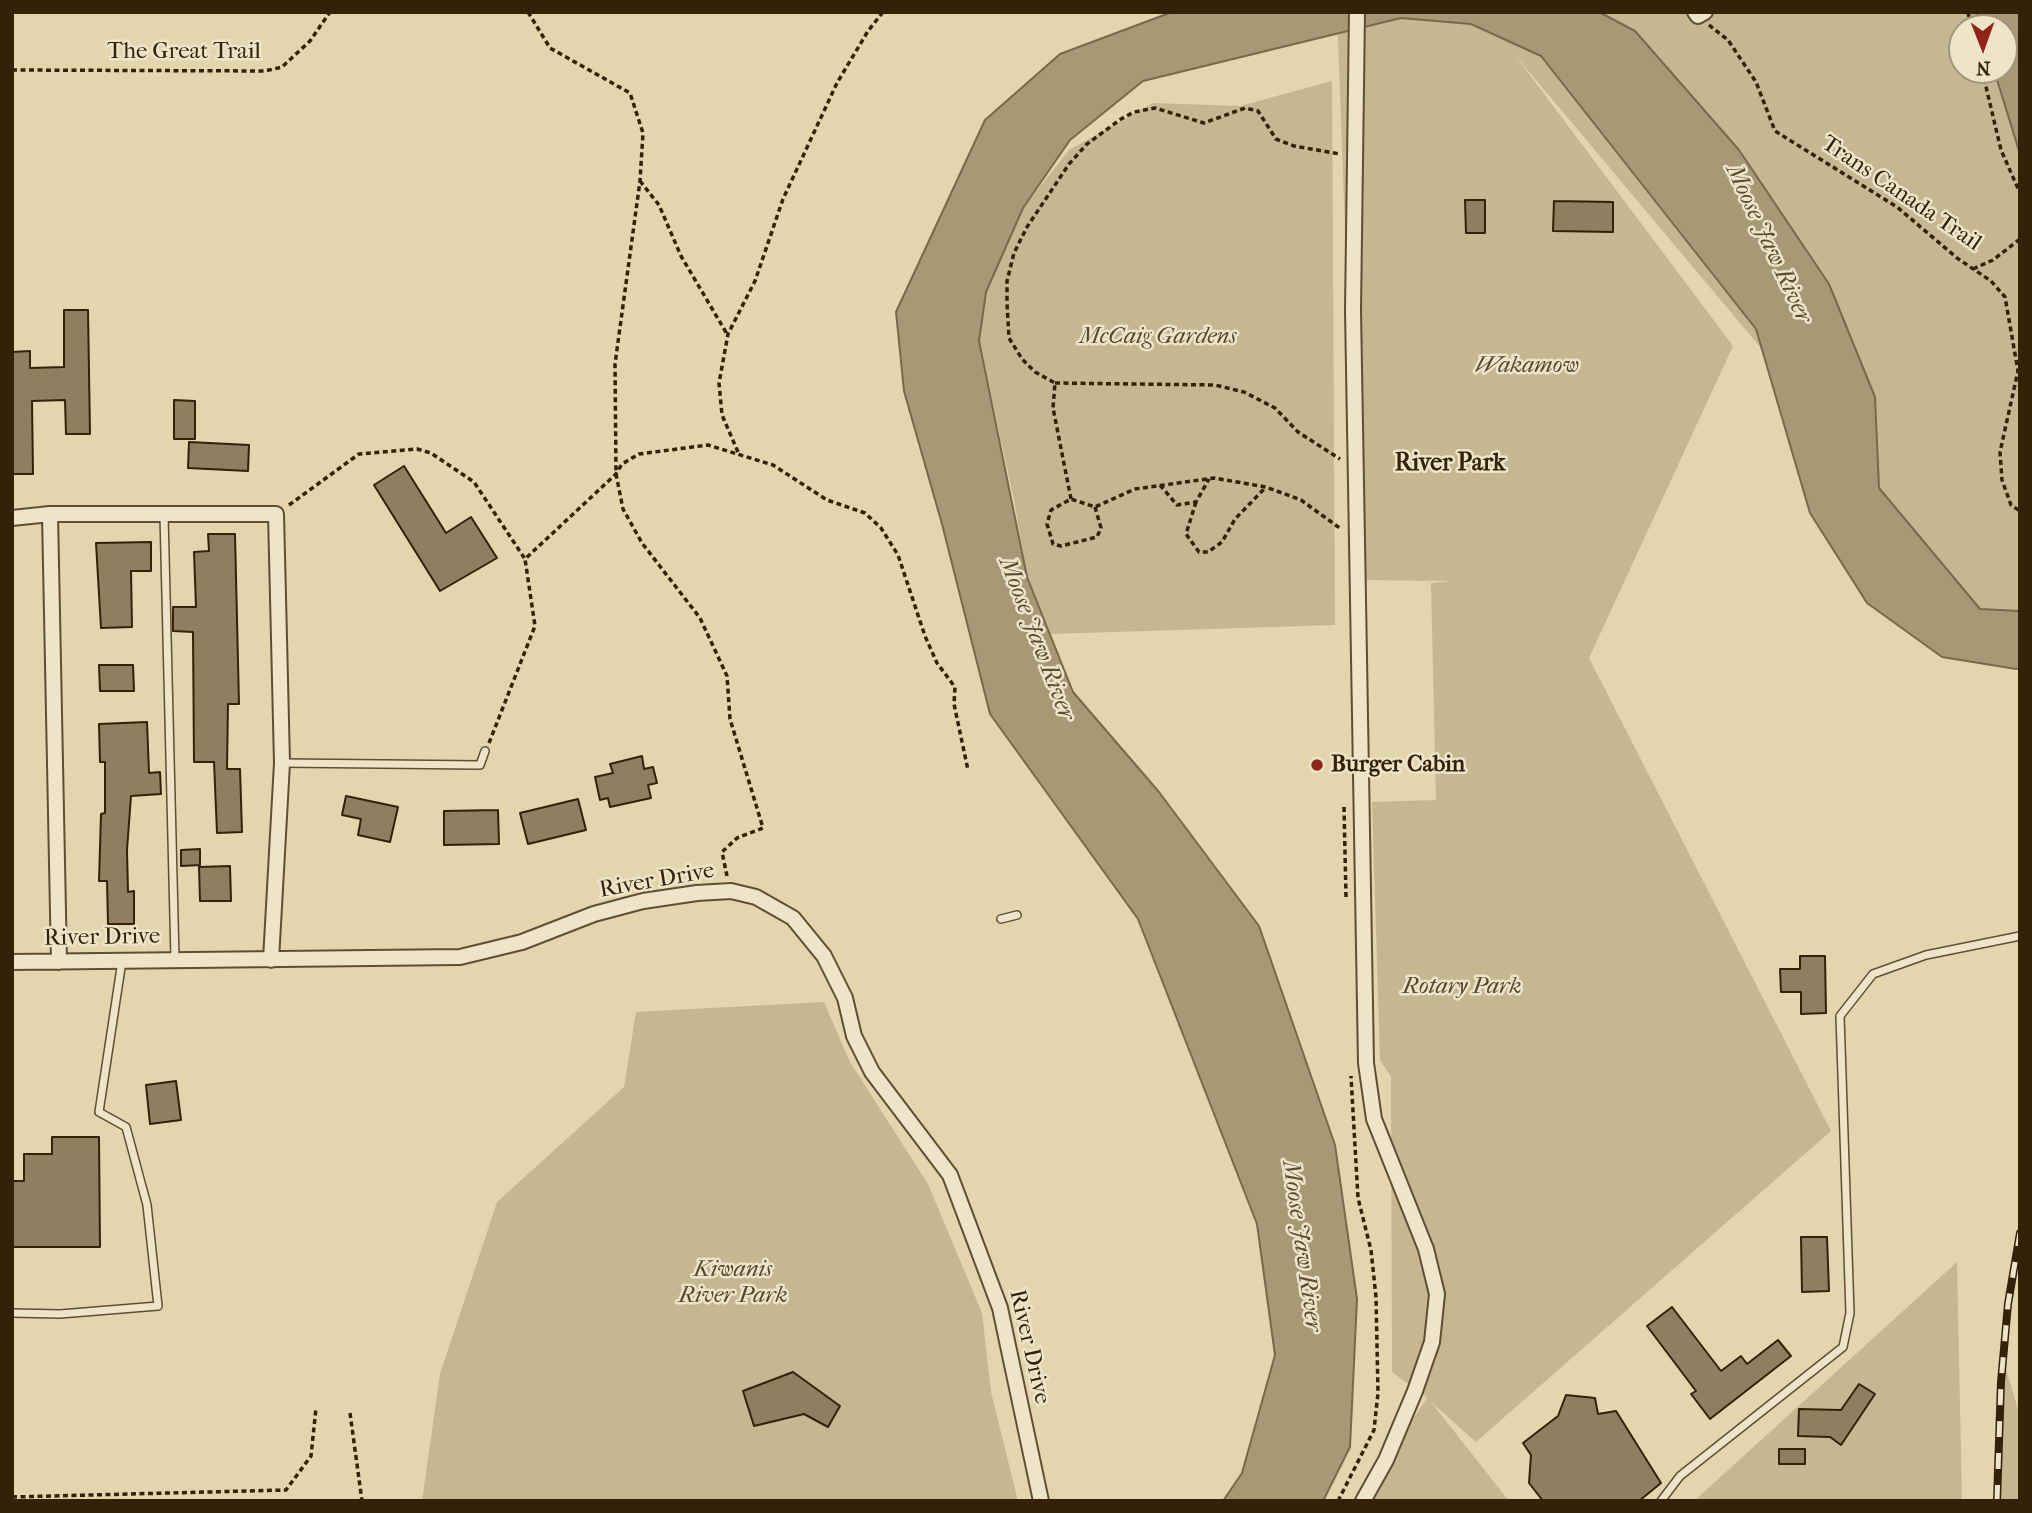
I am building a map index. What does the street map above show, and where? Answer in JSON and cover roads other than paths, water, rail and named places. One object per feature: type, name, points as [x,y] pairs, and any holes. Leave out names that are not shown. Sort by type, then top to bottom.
[{"type":"street","points":[[1357,12],[1353,310],[1366,1063],[1374,1119],[1426,1249],[1437,1294],[1432,1342],[1415,1391],[1386,1460],[1363,1501]]},
{"type":"street","points":[[50,514],[59,962]]},
{"type":"street","points":[[12,518],[50,514],[276,514],[282,763],[271,960]]},
{"type":"street","name":"River Drive","points":[[12,962],[460,957],[522,942],[593,914],[643,901],[697,892],[731,891],[756,897],[793,918],[824,956],[845,998],[854,1036],[873,1072],[950,1175],[1000,1308],[1041,1501]]},
{"type":"lane","points":[[164,515],[175,959]]},
{"type":"lane","points":[[282,763],[480,765],[485,751]]},
{"type":"lane","points":[[1001,919],[1017,915]]},
{"type":"lane","points":[[1661,1501],[1680,1476],[1843,1347],[1850,1313],[1840,1016],[1873,974],[1926,954],[2020,936]]},
{"type":"lane","points":[[12,1313],[60,1314],[158,1306],[147,1205],[126,1127],[99,1112],[121,961]]},
{"type":"water","name":"Moose Jaw River","points":[[1172,12],[1599,12],[1635,31],[1739,150],[1829,284],[1875,397],[1879,488],[1980,609],[2020,611],[2020,668],[2016,669],[1942,657],[1867,603],[1810,513],[1756,329],[1541,56],[1471,24],[1401,18],[1143,81],[1070,140],[1023,208],[986,292],[979,341],[1027,577],[1073,692],[1159,792],[1259,926],[1335,1145],[1357,1299],[1350,1447],[1323,1501],[1223,1501],[1242,1473],[1275,1355],[1257,1224],[1138,919],[990,714],[942,524],[904,391],[896,312],[985,120],[1060,54]]},
{"type":"water","points":[[2020,12],[2020,154],[1998,84],[2018,84],[2018,14],[1977,14]]},
{"type":"railway","points":[[1997,1501],[2001,1382],[2008,1304],[2020,1233]]},
{"type":"place","name":"Burger Cabin","points":[[1317,765]]},
{"type":"district","name":"River Park","points":[[1450,464]]},
{"type":"park label","name":"McCaig Gardens","points":[[1158,337]]},
{"type":"park label","name":"Wakamow","points":[[1527,366]]},
{"type":"park label","name":"Rotary Park","points":[[1462,987]]},
{"type":"park label","name":"Kiwanis River Park","points":[[733,1283]]}]
